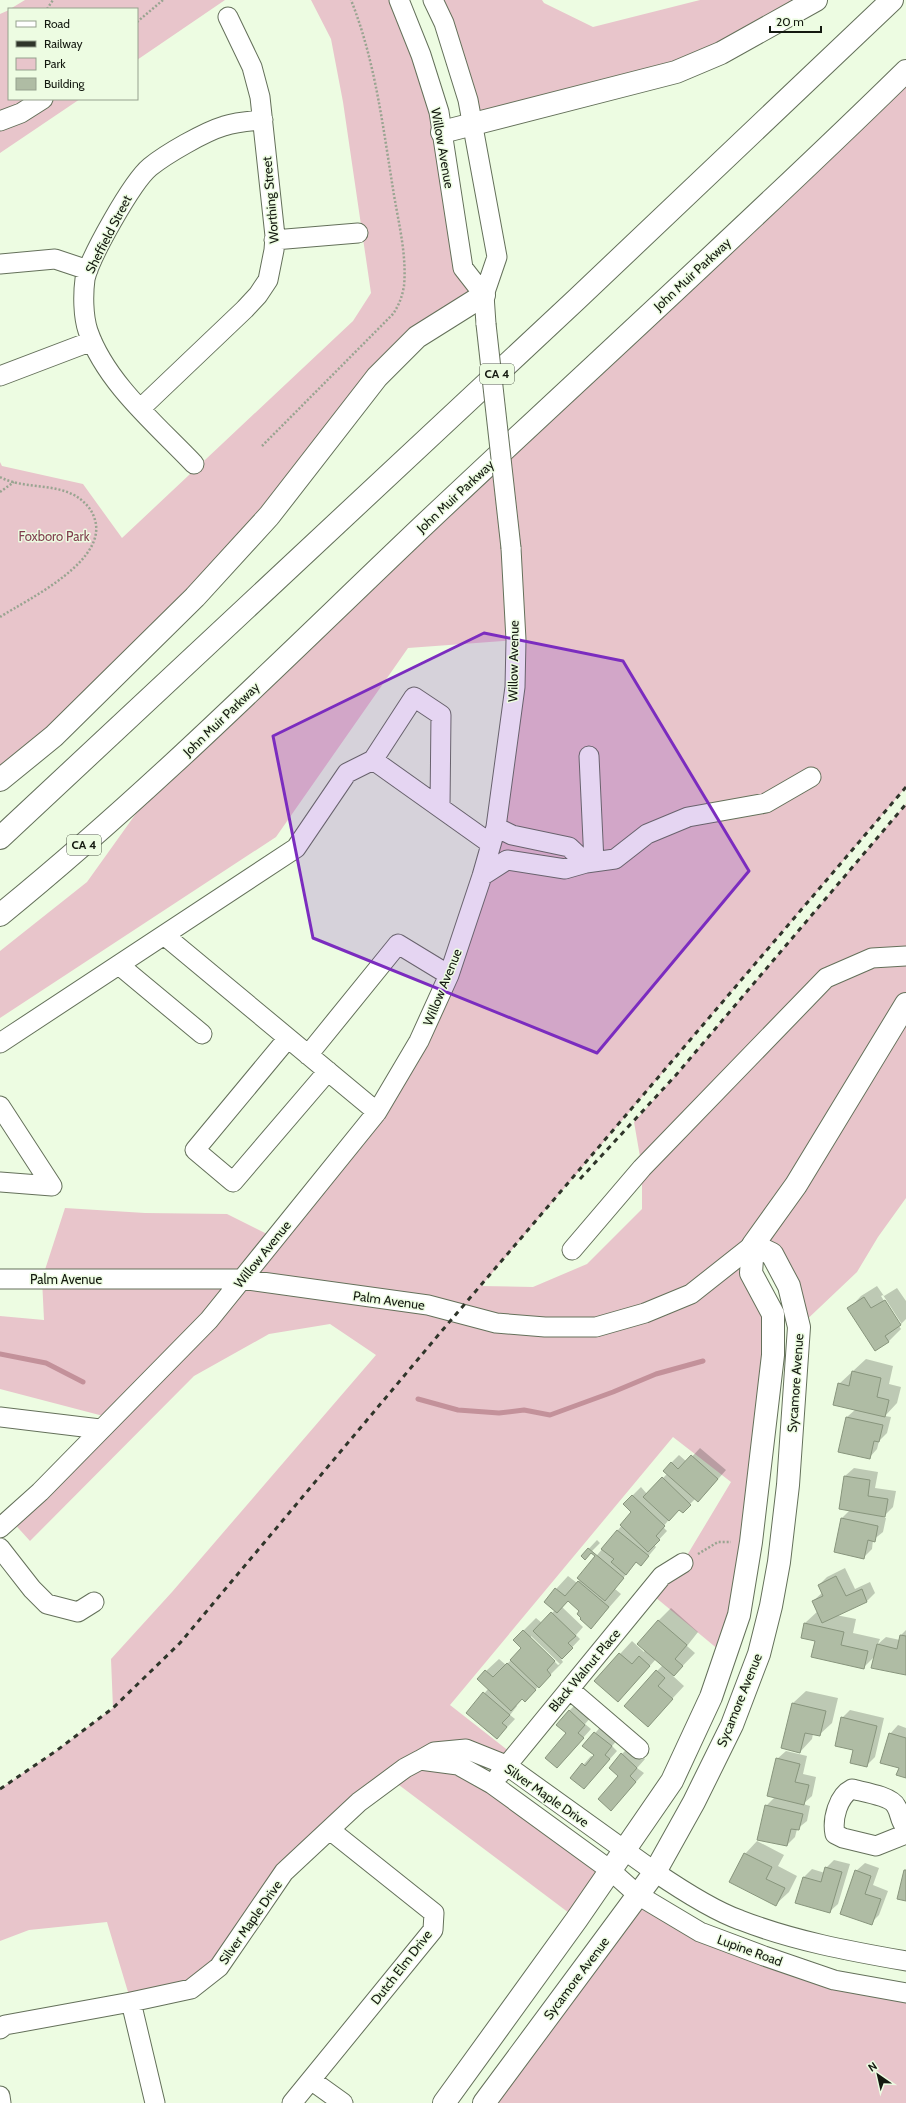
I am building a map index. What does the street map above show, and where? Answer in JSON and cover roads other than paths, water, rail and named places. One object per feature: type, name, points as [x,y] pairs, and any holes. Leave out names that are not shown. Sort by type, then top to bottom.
[{"type":"main road","points":[[442,132],[676,72],[721,53],[816,0]]},
{"type":"main road","name":"CA 4","points":[[0,838],[728,157],[892,0]]},
{"type":"main road","name":"John Muir Parkway","points":[[0,915],[61,865],[165,773],[445,505],[906,71]]},
{"type":"main road","points":[[0,780],[54,736],[195,597],[269,516],[377,377],[417,337],[484,295]]},
{"type":"main road","points":[[0,821],[99,746]]},
{"type":"main road","points":[[753,1245],[796,1185],[906,1004]]},
{"type":"main road","name":"Sycamore Avenue","points":[[444,2103],[624,1851],[672,1781],[711,1697],[739,1615],[751,1542],[773,1355],[773,1314],[751,1273],[753,1245],[772,1254],[789,1286],[799,1327],[788,1485],[779,1562],[771,1606],[759,1654],[732,1725],[694,1802],[655,1872],[484,2103]]},
{"type":"street","name":"Willow Avenue","points":[[399,0],[421,55],[439,112],[463,268],[484,295]]},
{"type":"street","name":"Willow Avenue","points":[[0,1528],[40,1492],[100,1429],[209,1320],[377,1112],[419,1041],[449,975],[494,835],[515,687],[516,640],[511,548],[484,295],[497,257],[468,100],[444,23],[433,0]]},
{"type":"street","name":"Worthing Street","points":[[141,408],[258,295],[268,280],[274,240],[260,97],[252,67],[228,17]]},
{"type":"street","points":[[0,121],[21,113],[41,100]]},
{"type":"street","name":"Sheffield Street","points":[[194,464],[112,377],[92,342],[87,328],[85,311],[85,280],[97,249],[132,188],[150,167],[208,132],[235,123],[263,120]]},
{"type":"street","points":[[274,240],[358,233]]},
{"type":"street","points":[[0,264],[55,259],[88,270]]},
{"type":"street","points":[[0,376],[92,342]]},
{"type":"street","points":[[0,1043],[296,848],[347,773],[374,760],[414,697],[441,715],[440,807]]},
{"type":"street","points":[[589,756],[590,862]]},
{"type":"street","points":[[374,760],[440,807],[494,835],[512,835],[569,847],[590,862]]},
{"type":"street","points":[[482,876],[507,860],[565,869],[590,862],[615,859],[647,834],[688,817],[766,803],[812,777]]},
{"type":"street","points":[[164,935],[377,1112]]},
{"type":"street","points":[[308,1055],[398,944],[449,975]]},
{"type":"street","points":[[572,1250],[642,1168],[826,978],[872,958],[906,956]]},
{"type":"street","points":[[119,965],[202,1034]]},
{"type":"street","points":[[288,1038],[195,1150],[233,1182],[328,1071]]},
{"type":"street","points":[[0,1106],[52,1186],[0,1182]]},
{"type":"street","name":"Palm Avenue","points":[[0,1278],[241,1279],[428,1305],[496,1323],[545,1328],[596,1327],[645,1313],[691,1294],[753,1245]]},
{"type":"street","points":[[0,1417],[100,1429]]},
{"type":"street","points":[[0,1548],[32,1589],[47,1604],[78,1612],[94,1602]]},
{"type":"street","name":"Black Walnut Place","points":[[492,1784],[662,1576],[683,1562]]},
{"type":"street","points":[[569,1689],[639,1749]]},
{"type":"street","name":"Silver Maple Drive","points":[[0,2028],[5,2025],[131,2002],[191,1989],[219,1967],[284,1872],[359,1802],[405,1768],[434,1752],[466,1749],[506,1765],[624,1851]]},
{"type":"street","name":"Silver Maple Drive","points":[[420,1760],[458,1765],[492,1784],[610,1870]]},
{"type":"street","points":[[906,1828],[900,1820],[895,1805],[890,1800],[852,1789],[846,1792],[841,1799],[834,1827],[835,1834],[843,1838],[876,1846],[906,1834]]},
{"type":"street","name":"Dutch Elm Drive","points":[[292,2103],[433,1930],[434,1913],[330,1830]]},
{"type":"street","name":"Lupine Road","points":[[624,1851],[677,1887],[739,1920],[802,1941],[906,1961]]},
{"type":"street","name":"Lupine Road","points":[[610,1870],[638,1895],[700,1932],[834,1980],[906,1993]]},
{"type":"street","points":[[131,2002],[155,2103]]},
{"type":"street","points":[[311,2080],[343,2103]]},
{"type":"street","points":[[0,2096],[1,2103]]},
{"type":"waterway","points":[[0,1354],[46,1363],[83,1382]]},
{"type":"waterway","points":[[418,1399],[458,1410],[499,1413],[524,1410],[550,1415],[613,1392],[656,1374],[703,1361]]},
{"type":"railway","points":[[0,1789],[56,1751],[113,1708],[180,1643],[440,1333],[906,787]]},
{"type":"railway","points":[[580,1179],[676,1075],[906,804]]},
{"type":"park label","name":"Foxboro Park","points":[[54,536]]}]
